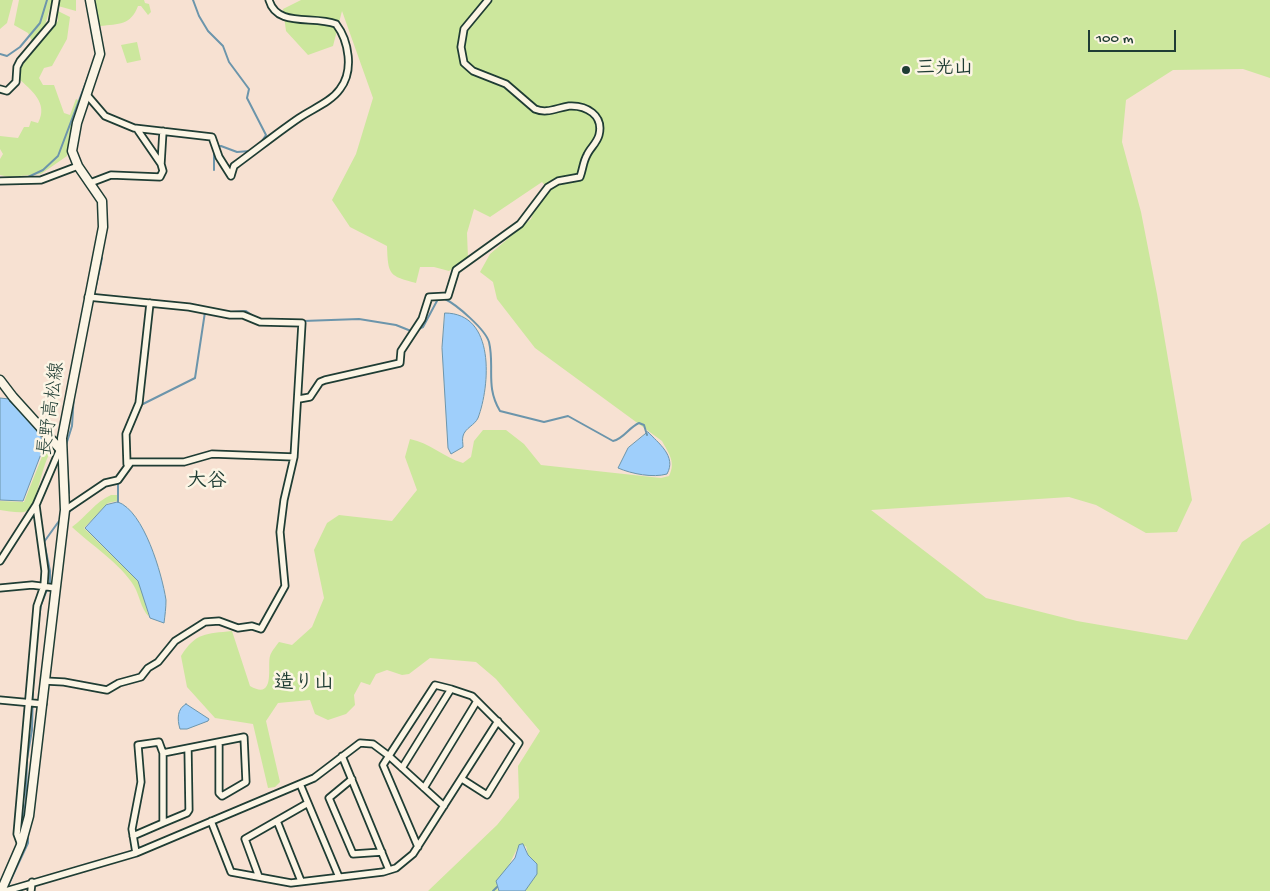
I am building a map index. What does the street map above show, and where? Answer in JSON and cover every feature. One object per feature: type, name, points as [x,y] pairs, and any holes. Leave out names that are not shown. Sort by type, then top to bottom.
[{"type":"main road","name":"長野高松線","points":[[4,888],[21,846],[29,816],[35,703],[45,682],[50,587],[65,510],[60,448],[92,297],[103,227],[103,206],[78,166],[72,144],[100,54],[90,0]]},
{"type":"main road","points":[[0,380],[12,397],[60,448]]},
{"type":"street","points":[[0,90],[7,91],[16,82],[17,67],[20,61],[52,23],[56,0]]},
{"type":"street","points":[[87,95],[105,116],[137,129],[212,138],[231,176],[234,166],[298,118],[336,94],[346,78],[348,60],[346,41],[336,24],[326,20],[282,17],[273,9],[269,0]]},
{"type":"street","points":[[299,399],[310,397],[320,382],[325,380],[400,362],[401,351],[422,319],[429,297],[448,296],[456,270],[520,224],[548,187],[558,181],[580,177],[587,154],[598,138],[600,131],[595,114],[590,109],[568,106],[541,111],[535,109],[506,84],[467,67],[464,63],[461,47],[464,29],[488,0]]},
{"type":"street","points":[[90,184],[112,175],[160,177],[163,171],[161,164],[137,129]]},
{"type":"street","points":[[161,164],[163,131]]},
{"type":"street","points":[[0,181],[41,180],[78,166]]},
{"type":"street","points":[[45,682],[64,682],[107,690],[119,683],[141,677],[148,668],[158,662],[175,641],[205,622],[219,621],[238,628],[252,626],[261,629],[285,586],[280,532],[284,500],[294,457],[299,399],[302,323],[260,322],[243,315],[92,297]]},
{"type":"street","points":[[65,510],[105,483],[118,480],[128,464],[126,434],[139,403],[150,303]]},
{"type":"street","points":[[0,560],[36,505],[60,448]]},
{"type":"street","points":[[128,464],[132,462],[184,462],[212,454],[294,457]]},
{"type":"street","points":[[21,846],[17,834],[35,703],[37,606],[50,587],[44,565],[36,505]]},
{"type":"street","points":[[0,588],[50,587]]},
{"type":"street","points":[[418,847],[383,765],[435,685],[472,696],[519,743],[487,795],[462,779]]},
{"type":"street","points":[[402,768],[451,689]]},
{"type":"street","points":[[0,700],[35,703]]},
{"type":"street","points":[[424,788],[478,701]]},
{"type":"street","points":[[212,821],[231,872],[291,883],[389,870],[406,861],[418,847],[498,721]]},
{"type":"street","points":[[163,753],[244,737],[246,782],[222,796],[219,793],[220,743]]},
{"type":"street","points":[[136,853],[132,829],[141,782],[138,745],[159,742],[163,753],[163,823]]},
{"type":"street","points":[[4,888],[136,853],[314,778],[360,743],[373,744],[389,756],[444,806]]},
{"type":"street","points":[[133,836],[188,813],[188,748]]},
{"type":"street","points":[[342,756],[389,870]]},
{"type":"street","points":[[352,778],[329,798],[354,854],[382,852]]},
{"type":"street","points":[[300,784],[339,877]]},
{"type":"street","points":[[259,877],[246,839],[308,803]]},
{"type":"street","points":[[277,821],[301,881]]},
{"type":"street","points":[[31,891],[32,882]]},
{"type":"green space","points":[[0,0],[13,0],[7,23],[0,29]]},
{"type":"green space","points":[[19,0],[76,0],[76,11],[51,4],[44,29],[32,41],[28,33],[14,25]]},
{"type":"green space","points":[[96,0],[144,0],[145,3],[149,4],[151,12],[148,15],[141,6],[138,6],[132,17],[128,20],[119,24],[100,26],[93,3]]},
{"type":"green space","points":[[301,0],[1270,0],[1270,78],[1243,69],[1173,70],[1126,100],[1122,142],[1141,212],[1192,500],[1177,532],[1146,533],[1096,505],[1069,497],[871,510],[986,598],[1077,621],[1187,640],[1242,542],[1270,523],[1270,891],[525,891],[534,878],[537,868],[537,864],[528,855],[526,846],[517,849],[497,889],[499,891],[428,891],[497,825],[519,798],[518,766],[540,731],[496,679],[476,662],[430,658],[409,674],[402,675],[387,670],[376,674],[370,685],[361,682],[354,695],[355,705],[346,714],[328,720],[315,714],[310,700],[278,703],[266,721],[280,782],[275,787],[268,788],[253,724],[215,718],[187,687],[181,656],[186,648],[197,638],[208,634],[232,631],[250,686],[264,689],[269,680],[269,661],[272,651],[279,642],[292,645],[312,627],[324,598],[314,550],[327,523],[339,515],[392,521],[417,490],[405,457],[410,439],[463,463],[471,457],[474,441],[483,430],[506,430],[524,444],[541,465],[661,478],[669,476],[672,466],[671,458],[662,441],[535,348],[497,299],[493,282],[480,272],[490,254],[531,219],[536,205],[549,190],[542,182],[490,217],[474,209],[467,233],[468,258],[449,271],[434,267],[420,267],[416,283],[395,276],[392,273],[389,269],[387,246],[350,227],[332,200],[356,154],[373,98],[342,11],[333,46],[308,55],[286,31],[283,9]]},
{"type":"green space","points":[[58,11],[70,17],[67,39],[52,66],[44,68],[39,78],[43,85],[54,85],[64,113],[70,115],[76,99],[80,101],[69,136],[67,156],[41,174],[9,177],[0,175],[0,159],[3,154],[0,149],[0,136],[18,138],[24,127],[29,127],[31,121],[38,123],[41,116],[40,103],[37,98],[18,78],[19,69],[58,21]]},
{"type":"green space","points":[[137,42],[141,60],[127,63],[121,45]]},
{"type":"green space","points":[[49,439],[53,449],[45,463],[33,503],[29,509],[24,512],[0,510],[0,501],[24,502]]},
{"type":"green space","points":[[111,495],[117,495],[117,501],[108,503],[84,528],[140,583],[149,617],[129,578],[72,527],[100,502]]},
{"type":"water","points":[[445,313],[462,316],[473,325],[481,338],[485,354],[486,371],[485,388],[478,418],[464,433],[463,447],[451,454],[448,448],[442,348]]},
{"type":"water","points":[[15,393],[17,396],[14,396],[9,401],[32,423],[42,439],[46,441],[23,501],[0,500],[0,398],[9,399]]},
{"type":"water","points":[[648,432],[661,445],[668,456],[670,461],[667,474],[655,476],[642,475],[618,468],[628,448]]},
{"type":"water","points":[[118,502],[136,517],[144,530],[156,560],[166,600],[164,623],[150,618],[138,581],[85,528],[106,505]]},
{"type":"water","points":[[186,704],[209,719],[208,721],[187,729],[180,729],[178,715]]},
{"type":"water","points":[[523,844],[528,855],[537,864],[537,874],[525,891],[499,891],[496,881],[515,858],[519,845]]},
{"type":"waterway","points":[[0,54],[7,56],[20,47],[40,23],[47,0]]},
{"type":"waterway","points":[[193,0],[199,16],[208,31],[223,46],[229,62],[249,89],[247,98],[266,135],[260,144]]},
{"type":"waterway","points":[[26,178],[43,170],[58,156],[94,61]]},
{"type":"waterway","points":[[217,147],[221,146],[237,152],[250,151]]},
{"type":"waterway","points":[[214,150],[214,170]]},
{"type":"waterway","points":[[94,295],[102,258]]},
{"type":"waterway","points":[[416,330],[423,327],[438,299]]},
{"type":"waterway","points":[[445,299],[470,318],[489,342],[493,393],[500,411],[544,422],[568,416],[613,441],[620,438],[639,423],[644,425],[647,435]]},
{"type":"waterway","points":[[231,312],[246,311],[256,318]]},
{"type":"waterway","points":[[143,404],[195,378],[205,312]]},
{"type":"waterway","points":[[303,321],[359,319],[396,325],[411,331]]},
{"type":"waterway","points":[[66,445],[72,426],[74,394]]},
{"type":"waterway","points":[[66,448],[69,493]]},
{"type":"waterway","points":[[118,482],[118,502]]},
{"type":"waterway","points":[[70,511],[100,489]]},
{"type":"waterway","points":[[22,828],[26,799],[27,759],[32,730],[33,684],[38,623],[41,605],[50,582],[50,571],[44,542],[59,521]]},
{"type":"waterway","points":[[7,888],[28,843],[28,838]]},
{"type":"waterway","points":[[493,891],[497,887]]},
{"type":"place","name":"三光山","points":[[906,70]]},
{"type":"district","name":"大谷","points":[[207,483]]},
{"type":"district","name":"造り山","points":[[304,685]]}]
